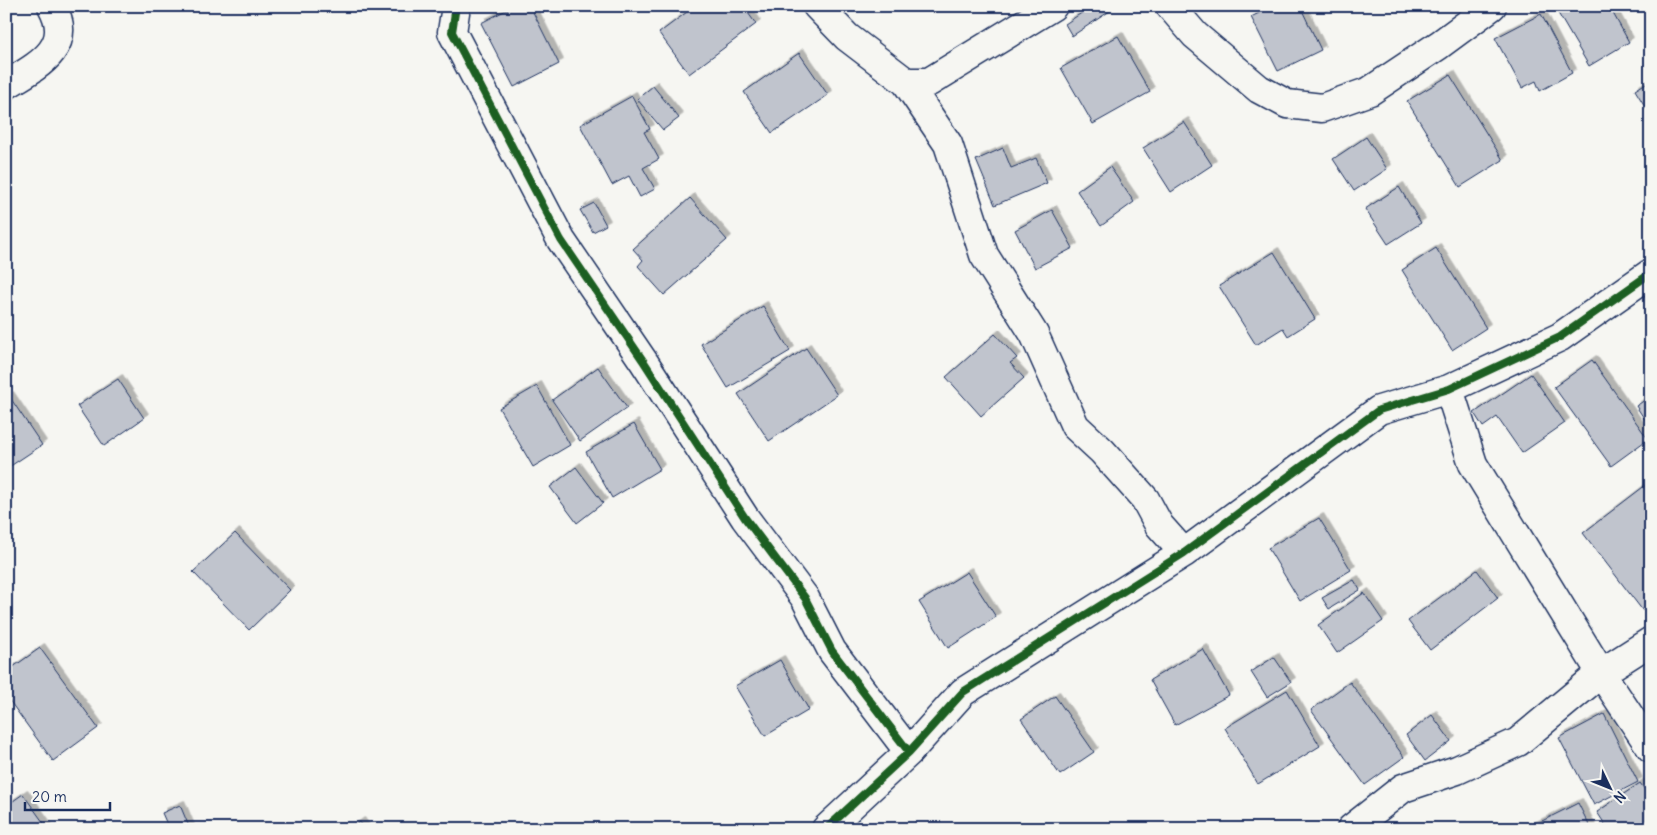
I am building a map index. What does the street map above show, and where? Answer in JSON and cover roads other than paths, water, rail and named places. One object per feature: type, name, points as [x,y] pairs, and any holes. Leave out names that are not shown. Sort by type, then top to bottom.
[{"type":"street","points":[[6,85],[42,62],[52,53],[57,42],[59,30],[57,16],[52,6]]},
{"type":"street","points":[[456,6],[452,32],[561,240],[644,362],[745,518],[805,598],[832,651],[909,752]]},
{"type":"street","points":[[817,6],[847,38],[906,82],[948,144],[984,255],[1034,334],[1075,426],[1102,451],[1145,499],[1158,525],[1184,553]]},
{"type":"street","points":[[906,82],[929,82],[1052,6]]},
{"type":"street","points":[[1170,6],[1195,35],[1260,89],[1287,104],[1322,108],[1370,91],[1439,45],[1492,6]]},
{"type":"street","points":[[826,829],[909,752],[963,692],[1184,553],[1379,410],[1449,389],[1560,337],[1651,273]]},
{"type":"street","points":[[1449,389],[1472,464],[1601,673],[1651,748]]},
{"type":"street","points":[[1351,829],[1403,788],[1457,770],[1518,742],[1601,673],[1651,641]]}]
